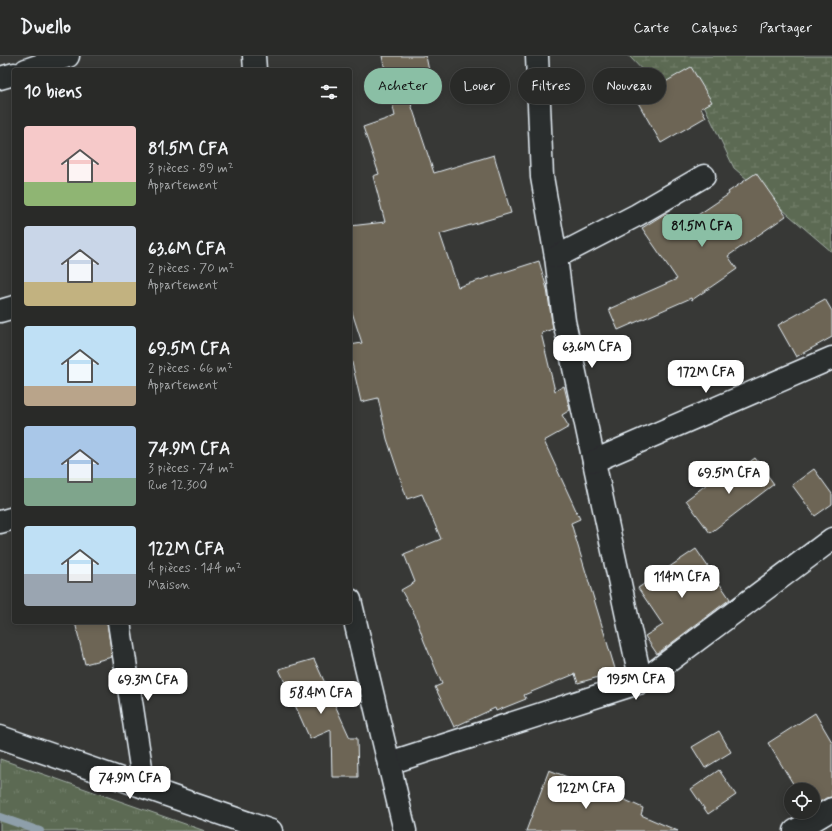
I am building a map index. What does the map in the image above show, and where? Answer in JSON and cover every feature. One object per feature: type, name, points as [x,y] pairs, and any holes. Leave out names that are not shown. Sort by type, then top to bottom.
[{"type":"street","points":[[32,68],[68,56]]},
{"type":"street","points":[[254,56],[255,68]]},
{"type":"street","points":[[536,56],[542,177],[556,257],[564,321],[641,682]]},
{"type":"street","points":[[0,78],[12,75]]},
{"type":"street","points":[[556,257],[637,215],[704,176]]},
{"type":"street","points":[[0,311],[12,308]]},
{"type":"street","points":[[594,461],[832,358]]},
{"type":"street","points":[[0,522],[12,519]]},
{"type":"street","points":[[389,763],[641,682],[832,539]]},
{"type":"street","points":[[352,608],[405,831]]},
{"type":"street","points":[[119,624],[144,787]]},
{"type":"street","points":[[0,736],[270,831]]},
{"type":"street","points":[[795,831],[832,809]]},
{"type":"green space","points":[[629,56],[832,56],[832,252],[734,168],[694,84],[668,97],[666,95],[666,68],[640,68]]},
{"type":"green space","points":[[0,759],[205,831],[0,831]]},
{"type":"building","points":[[382,56],[426,56],[428,68],[385,68]]},
{"type":"building","points":[[691,67],[712,102],[701,108],[706,117],[661,143],[639,104],[666,104],[666,82]]},
{"type":"building","points":[[392,104],[411,104],[434,173],[494,155],[511,213],[440,234],[458,287],[539,261],[547,289],[553,329],[541,333],[555,391],[564,386],[570,410],[562,415],[569,427],[544,441],[580,519],[571,523],[616,672],[578,683],[575,674],[524,695],[526,699],[496,711],[495,708],[454,727],[435,687],[442,684],[415,615],[401,590],[415,582],[404,554],[441,539],[422,494],[407,499],[387,439],[378,398],[361,402],[352,363],[352,345],[362,343],[352,312],[352,226],[385,222],[373,176],[379,174],[363,127],[395,116]]},
{"type":"building","points":[[756,173],[786,216],[728,256],[737,269],[692,300],[691,298],[618,330],[609,309],[677,279],[642,228],[666,213],[677,229],[729,194],[728,192]]},
{"type":"building","points":[[825,299],[832,311],[832,337],[796,357],[778,325]]},
{"type":"building","points":[[755,458],[774,484],[710,533],[686,500],[715,478],[720,484]]},
{"type":"building","points":[[814,469],[832,494],[832,504],[815,516],[792,485]]},
{"type":"building","points":[[696,549],[730,599],[657,654],[645,636],[663,625],[638,588]]},
{"type":"building","points":[[75,624],[107,624],[112,657],[85,664]]},
{"type":"building","points":[[314,659],[350,738],[357,738],[358,777],[332,777],[331,730],[310,739],[279,669]]},
{"type":"building","points":[[815,713],[832,742],[832,797],[826,798],[820,802],[820,783],[793,783],[768,743]]},
{"type":"building","points":[[719,731],[731,752],[705,768],[692,747]]},
{"type":"building","points":[[549,770],[607,792],[643,808],[641,815],[678,831],[526,831]]},
{"type":"building","points":[[719,770],[736,795],[708,814],[691,789]]},
{"type":"waterway","points":[[0,817],[40,831]]}]
